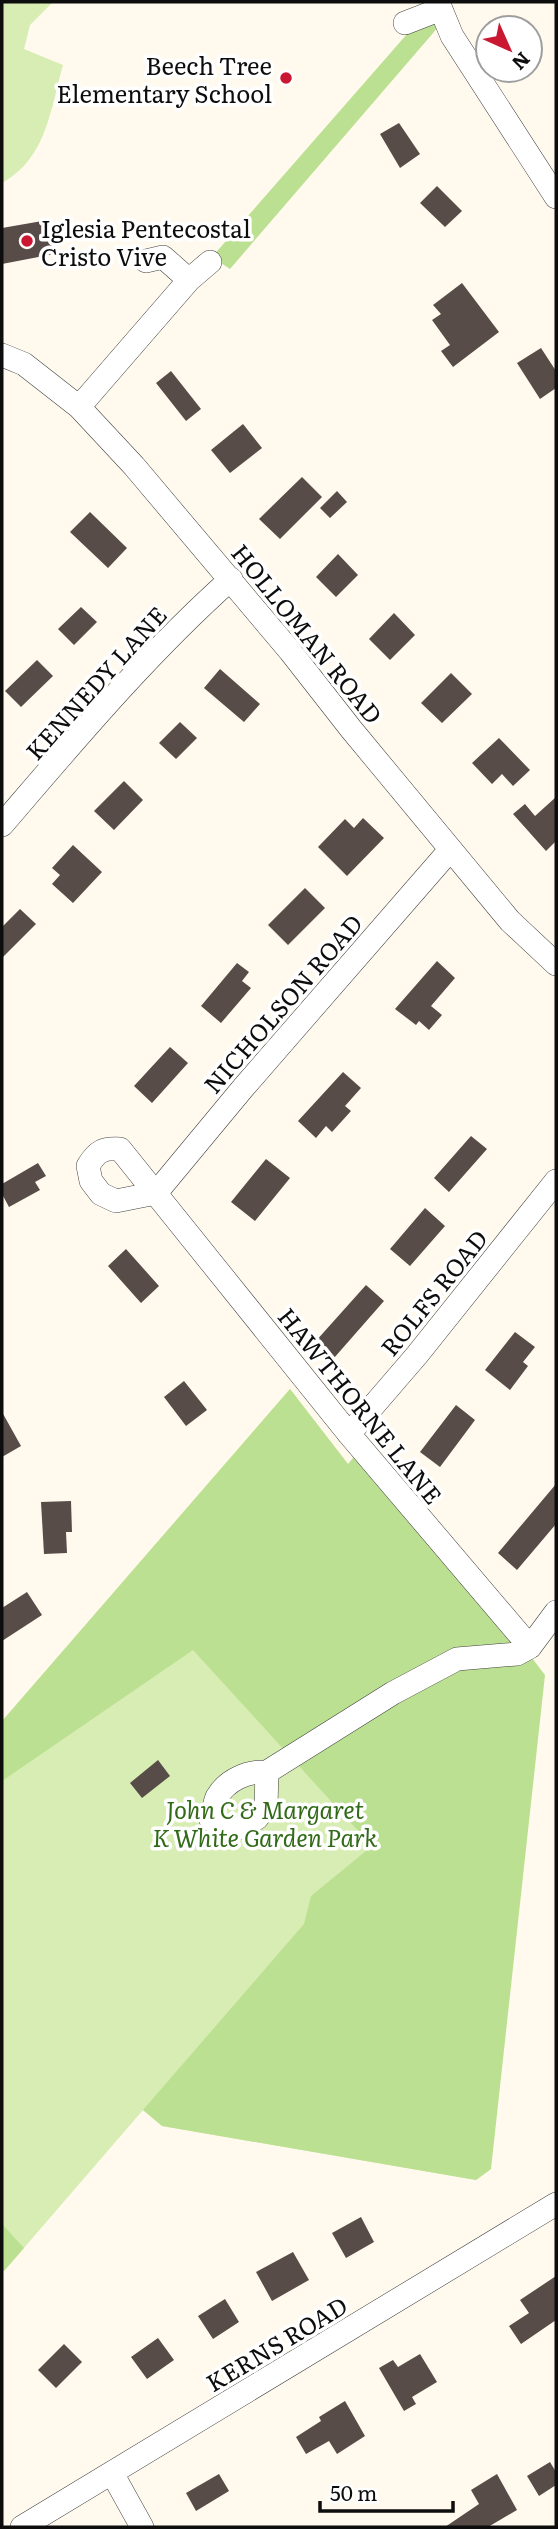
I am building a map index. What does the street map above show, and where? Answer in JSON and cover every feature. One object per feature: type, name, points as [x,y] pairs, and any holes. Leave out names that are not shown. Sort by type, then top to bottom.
[{"type":"street","points":[[405,23],[439,5],[452,36],[556,197]]},
{"type":"street","points":[[146,261],[163,257],[189,280]]},
{"type":"street","points":[[79,407],[189,280],[210,262]]},
{"type":"street","name":"HOLLOMAN ROAD","points":[[2,355],[24,364],[79,407],[134,466],[231,579],[450,850],[510,920],[556,964]]},
{"type":"street","name":"KENNEDY LANE","points":[[2,825],[135,673],[181,625],[231,579]]},
{"type":"street","name":"NICHOLSON ROAD","points":[[156,1193],[243,1088],[450,850]]},
{"type":"street","name":"ROLFS ROAD","points":[[349,1434],[417,1355],[556,1181]]},
{"type":"street","name":"HAWTHORNE LANE","points":[[156,1193],[349,1434],[530,1647]]},
{"type":"street","points":[[267,1772],[393,1693],[457,1659],[501,1657],[517,1654],[530,1647],[556,1612]]},
{"type":"street","name":"KERNS ROAD","points":[[22,2527],[556,2204]]},
{"type":"street","points":[[113,2473],[142,2527]]},
{"type":"green space","name":"Beech Tree Elementary School","points":[[2,2],[53,2],[30,25],[24,49],[63,65],[50,116],[38,147],[17,173],[2,183]]},
{"type":"green space","points":[[435,2],[447,14],[434,32],[230,269],[212,257]]},
{"type":"green space","name":"John C & Margaret K White Garden Park","points":[[290,1389],[348,1464],[491,2169],[476,2180],[162,2126],[143,2110],[4,2271],[2,1722]]},
{"type":"green space","name":"John C & Margaret K White Garden Park","points":[[290,1389],[348,1464],[366,1442],[545,1675],[491,2169],[476,2180],[162,2126],[143,2110],[304,1924],[311,1896],[372,1846],[193,1650],[2,1781],[2,1721]]},
{"type":"green space","points":[[2,2224],[24,2248],[4,2271],[2,2269]]},
{"type":"building","points":[[399,123],[420,154],[400,168],[380,134]]},
{"type":"building","points":[[437,186],[462,211],[445,227],[420,203]]},
{"type":"building","name":"Iglesia Pentecostal Cristo Vive","points":[[48,220],[54,254],[2,264],[2,228]]},
{"type":"building","points":[[462,283],[499,332],[453,367],[441,351],[450,345],[432,320],[441,314],[433,305]]},
{"type":"building","points":[[541,348],[556,371],[556,388],[540,399],[517,363]]},
{"type":"building","points":[[171,371],[201,409],[186,421],[156,383]]},
{"type":"building","points":[[243,424],[262,448],[230,473],[211,450]]},
{"type":"building","points":[[302,477],[322,497],[280,539],[259,519]]},
{"type":"building","points":[[337,491],[347,502],[330,518],[320,508]]},
{"type":"building","points":[[90,512],[127,548],[108,568],[70,532]]},
{"type":"building","points":[[338,554],[358,575],[336,597],[316,577]]},
{"type":"building","points":[[81,607],[97,622],[74,645],[58,629]]},
{"type":"building","points":[[394,613],[415,635],[390,660],[369,639]]},
{"type":"building","points":[[37,660],[53,676],[21,707],[5,691]]},
{"type":"building","points":[[220,669],[260,704],[244,722],[204,688]]},
{"type":"building","points":[[451,673],[472,694],[442,723],[421,703]]},
{"type":"building","points":[[180,722],[197,738],[176,759],[159,743]]},
{"type":"building","points":[[499,738],[530,770],[513,786],[502,774],[492,784],[472,763]]},
{"type":"building","points":[[124,781],[143,800],[114,830],[94,811]]},
{"type":"building","points":[[556,797],[556,841],[546,851],[513,814],[525,804],[535,816]]},
{"type":"building","points":[[363,818],[384,838],[347,876],[318,847],[345,819],[354,828]]},
{"type":"building","points":[[73,845],[102,872],[73,903],[52,884],[60,875],[52,868]]},
{"type":"building","points":[[305,888],[325,908],[288,945],[268,925]]},
{"type":"building","points":[[20,909],[36,924],[2,958],[2,927]]},
{"type":"building","points":[[437,961],[455,978],[431,1006],[442,1015],[429,1030],[419,1021],[416,1025],[395,1009]]},
{"type":"building","points":[[237,963],[249,972],[242,981],[251,988],[221,1023],[201,1006]]},
{"type":"building","points":[[170,1047],[188,1063],[152,1103],[134,1086]]},
{"type":"building","points":[[343,1072],[361,1088],[345,1106],[351,1111],[332,1132],[326,1126],[316,1138],[298,1121]]},
{"type":"building","points":[[471,1136],[487,1149],[449,1192],[434,1178]]},
{"type":"building","points":[[266,1159],[290,1178],[255,1221],[231,1202]]},
{"type":"building","points":[[38,1163],[46,1176],[35,1182],[40,1190],[9,1207],[2,1194],[2,1184]]},
{"type":"building","points":[[425,1208],[445,1226],[410,1266],[390,1249]]},
{"type":"building","points":[[126,1249],[159,1286],[141,1303],[108,1266]]},
{"type":"building","points":[[366,1285],[384,1301],[334,1358],[315,1342]]},
{"type":"building","points":[[515,1332],[535,1347],[523,1362],[528,1366],[510,1390],[485,1370]]},
{"type":"building","points":[[184,1381],[207,1410],[186,1426],[164,1397]]},
{"type":"building","points":[[456,1405],[475,1420],[440,1467],[420,1452]]},
{"type":"building","points":[[2,1412],[21,1446],[2,1457]]},
{"type":"building","points":[[556,1484],[556,1524],[517,1570],[498,1553]]},
{"type":"building","points":[[71,1501],[72,1532],[66,1532],[67,1553],[44,1554],[41,1502]]},
{"type":"building","points":[[27,1592],[42,1615],[2,1641],[2,1608]]},
{"type":"building","points":[[158,1760],[170,1776],[142,1798],[130,1783]]},
{"type":"building","points":[[361,2217],[374,2242],[346,2258],[332,2233]]},
{"type":"building","points":[[293,2252],[309,2280],[272,2301],[256,2272]]},
{"type":"building","points":[[556,2276],[556,2320],[521,2344],[509,2326],[529,2313],[520,2300]]},
{"type":"building","points":[[225,2299],[239,2322],[213,2339],[198,2316]]},
{"type":"building","points":[[158,2338],[174,2360],[147,2379],[131,2357]]},
{"type":"building","points":[[64,2344],[82,2362],[56,2388],[38,2370]]},
{"type":"building","points":[[420,2354],[437,2382],[412,2397],[416,2404],[404,2411],[379,2368],[393,2360],[398,2367]]},
{"type":"building","points":[[345,2401],[365,2436],[337,2454],[329,2441],[306,2454],[296,2437],[321,2421],[319,2417]]},
{"type":"building","points":[[550,2462],[556,2472],[556,2485],[539,2496],[527,2476]]},
{"type":"building","points":[[219,2474],[229,2491],[196,2511],[186,2493]]},
{"type":"building","points":[[497,2474],[517,2510],[488,2527],[445,2527],[479,2504],[471,2490]]},
{"type":"place","name":"Beech Tree Elementary School","points":[[286,78]]},
{"type":"place","name":"Iglesia Pentecostal Cristo Vive","points":[[27,241]]}]
